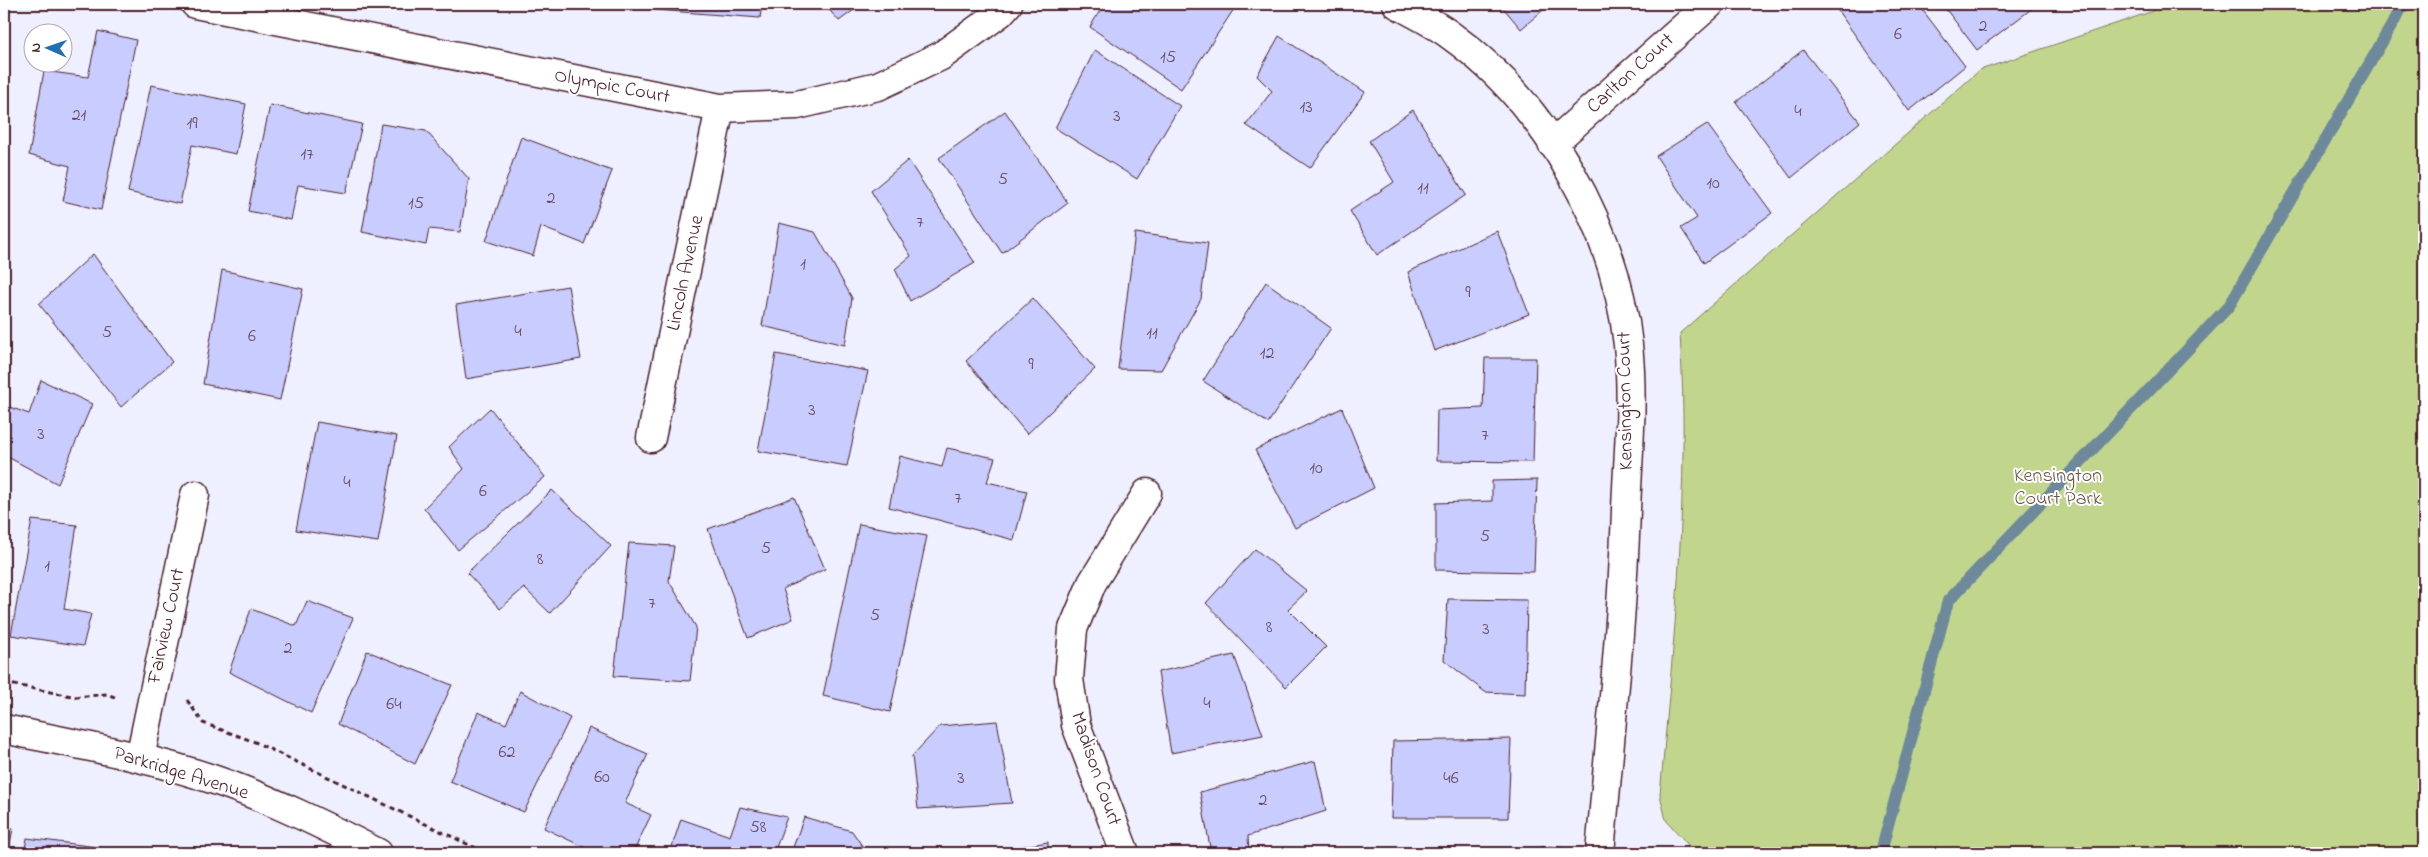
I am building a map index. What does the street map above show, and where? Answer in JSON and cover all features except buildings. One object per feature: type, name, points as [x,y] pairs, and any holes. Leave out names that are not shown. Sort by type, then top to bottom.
[{"type":"street","name":"Olympic Court","points":[[195,4],[720,108],[797,105],[878,86],[941,56],[1000,13],[1008,4]]},
{"type":"street","name":"Kensington Court","points":[[1398,4],[1450,35],[1484,63],[1520,100],[1552,144],[1581,189],[1603,238],[1619,289],[1628,346],[1630,412],[1624,596],[1600,853]]},
{"type":"street","name":"Carlton Court","points":[[1552,144],[1710,4]]},
{"type":"street","name":"Lincoln Avenue","points":[[651,438],[720,108]]},
{"type":"street","name":"Madison Court","points":[[1125,853],[1076,725],[1068,679],[1073,628],[1092,583],[1148,493]]},
{"type":"street","name":"Fairview Court","points":[[140,758],[195,495]]},
{"type":"street","name":"Parkridge Avenue","points":[[4,730],[140,758],[215,780],[301,814],[378,853]]},
{"type":"path","points":[[4,683],[77,697],[107,694],[150,710],[188,700],[203,723],[255,742],[486,853]]},
{"type":"path","points":[[1522,853],[1546,847],[1600,853]]},
{"type":"green space","name":"Kensington Court Park","points":[[2158,4],[2424,4],[2424,853],[1701,853],[1689,846],[1666,820],[1660,795],[1675,622],[1682,506],[1683,391],[1680,333],[1980,70],[2153,11]]},
{"type":"waterway","points":[[1881,852],[1948,601],[2229,306],[2404,4]]}]
